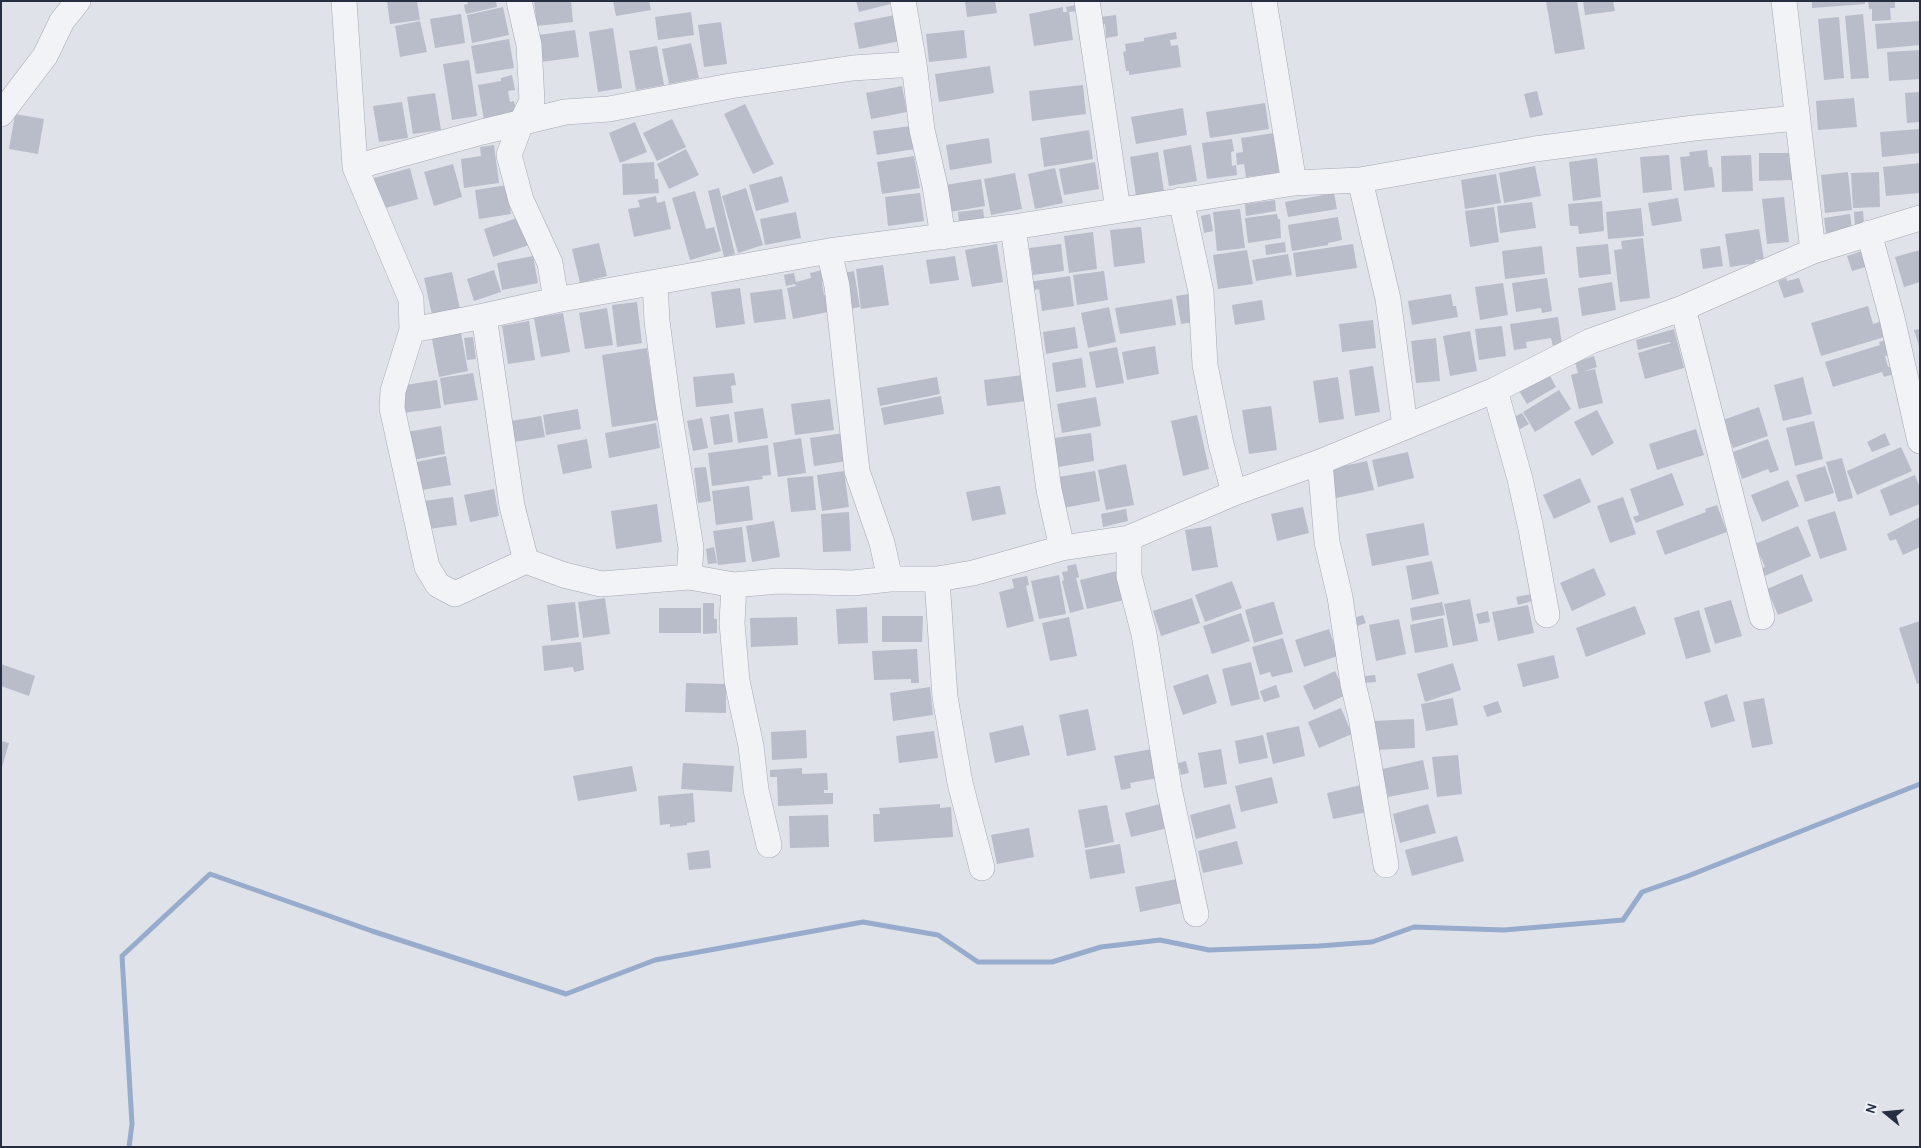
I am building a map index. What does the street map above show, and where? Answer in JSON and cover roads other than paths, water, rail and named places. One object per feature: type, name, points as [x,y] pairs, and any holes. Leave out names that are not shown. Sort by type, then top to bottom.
[{"type":"street","points":[[1,114],[45,56],[62,22],[78,1]]},
{"type":"street","points":[[344,1],[355,167],[411,299],[412,330],[393,391],[392,408],[427,567],[438,585],[455,594],[526,561],[564,575],[601,584],[690,577],[734,585],[778,581],[853,583],[890,579],[936,579],[973,573],[1062,548],[1130,538],[1234,493],[1320,462],[1495,390],[1591,341],[1683,308],[1813,251],[1920,218]]},
{"type":"street","points":[[519,1],[529,44],[532,102],[521,123],[509,155],[520,200],[550,263],[556,300]]},
{"type":"street","points":[[903,1],[914,64],[922,130],[943,237]]},
{"type":"street","points":[[1087,1],[1118,210]]},
{"type":"street","points":[[1264,1],[1294,183]]},
{"type":"street","points":[[1784,1],[1796,118],[1813,251]]},
{"type":"street","points":[[355,167],[565,112],[609,109],[730,86],[853,68],[914,64]]},
{"type":"street","points":[[412,330],[556,300],[829,251],[1013,227],[1294,183],[1360,180],[1535,149],[1694,128],[1796,118]]},
{"type":"street","points":[[1360,180],[1388,299],[1405,426]]},
{"type":"street","points":[[1181,200],[1201,292],[1205,365],[1221,444],[1234,493]]},
{"type":"street","points":[[1013,227],[1049,490],[1062,548]]},
{"type":"street","points":[[1869,233],[1892,318],[1920,440]]},
{"type":"street","points":[[829,251],[838,286],[857,471],[882,543],[890,579]]},
{"type":"street","points":[[655,283],[657,321],[663,367],[691,548],[690,577]]},
{"type":"street","points":[[1683,308],[1762,617]]},
{"type":"street","points":[[484,316],[512,506],[526,561]]},
{"type":"street","points":[[1495,390],[1520,479],[1546,615]]},
{"type":"street","points":[[1320,462],[1327,542],[1340,597],[1353,684],[1361,717],[1386,865]]},
{"type":"street","points":[[1130,538],[1129,576],[1144,634],[1169,788],[1196,914]]},
{"type":"street","points":[[936,579],[945,697],[960,783],[982,868]]},
{"type":"street","points":[[734,585],[732,623],[737,681],[752,746],[756,790],[769,845]]},
{"type":"waterway","points":[[129,1147],[132,1124],[122,956],[210,874],[372,931],[566,994],[655,960],[863,922],[938,935],[978,962],[1052,962],[1101,947],[1160,940],[1209,950],[1319,946],[1372,942],[1414,927],[1504,930],[1623,920],[1642,892],[1688,876],[1920,784]]}]
